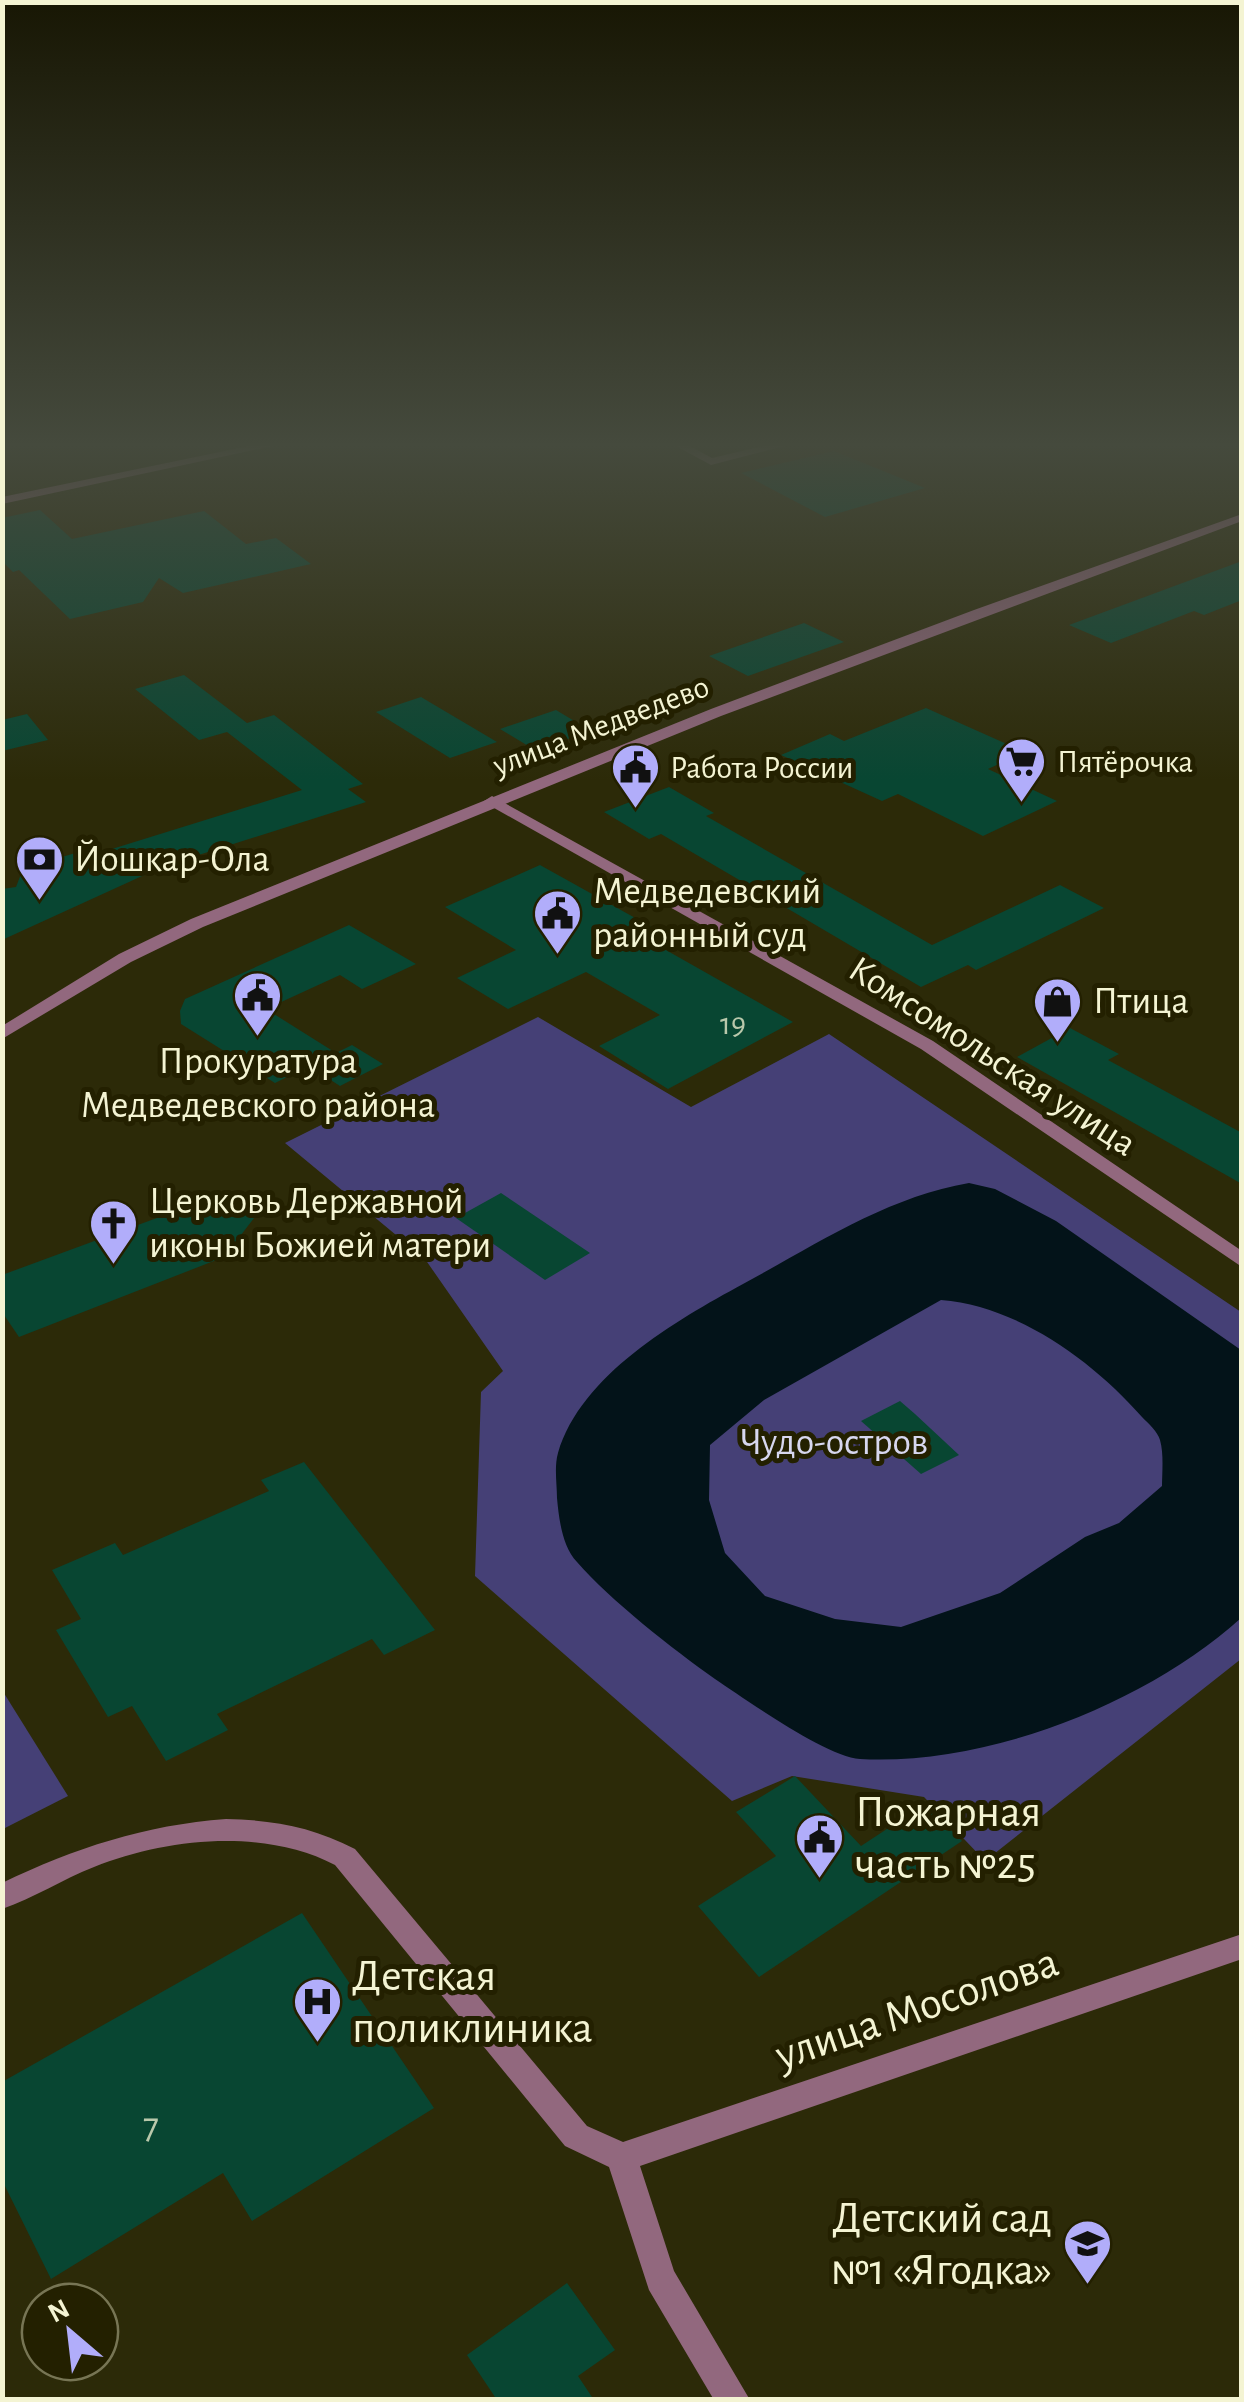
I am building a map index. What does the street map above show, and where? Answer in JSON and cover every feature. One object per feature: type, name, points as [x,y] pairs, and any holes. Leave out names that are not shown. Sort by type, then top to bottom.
[{"type":"street","name":"улица Медведево","points":[[2,1034],[125,958],[197,923],[492,801],[1134,556]]},
{"type":"street","name":"Комсомольская улица","points":[[492,801],[927,1045],[1242,1260]]},
{"type":"street","points":[[2,1897],[103,1852],[190,1833],[265,1832],[301,1836],[326,1844],[345,1857],[576,2136],[622,2156],[660,2279],[732,2400]]},
{"type":"street","name":"улица Мосолова","points":[[622,2156],[1242,1946]]},
{"type":"green space","name":"Чудо-остров","points":[[538,1017],[691,1107],[829,1034],[1241,1312],[1241,1659],[985,1861],[924,1797],[792,1776],[732,1801],[475,1576],[481,1392],[503,1371],[425,1259],[285,1143]]},
{"type":"green space","points":[[2,1690],[68,1796],[3,1829],[2,1829]]},
{"type":"shaded area","points":[[969,1183],[995,1189],[1056,1221],[1241,1350],[1241,1618],[1160,1677],[1063,1723],[960,1752],[860,1759],[827,1748],[765,1713],[681,1654],[591,1577],[572,1556],[562,1532],[557,1458],[570,1425],[587,1399],[609,1375],[661,1333],[852,1224],[939,1190]],"holes":[[[941,1300],[969,1304],[1051,1339],[1122,1396],[1159,1437],[1162,1486],[1119,1523],[1085,1537],[1000,1593],[901,1627],[835,1619],[765,1596],[725,1553],[709,1500],[710,1445],[764,1400]]]},
{"type":"building","points":[[2,556],[300,556],[311,564],[183,593],[159,578],[143,602],[70,619],[19,570],[13,572]]},
{"type":"building","points":[[1242,561],[1242,600],[1204,615],[1194,611],[1111,643],[1069,625]]},
{"type":"building","points":[[804,623],[844,642],[748,676],[709,656]]},
{"type":"building","points":[[184,675],[247,723],[274,715],[363,784],[348,789],[366,802],[164,866],[2,940],[2,889],[16,887],[21,874],[42,863],[92,848],[99,853],[302,790],[227,732],[199,740],[135,689]]},
{"type":"building","points":[[421,697],[497,742],[450,758],[376,712]]},
{"type":"building","points":[[926,708],[1025,752],[988,769],[1057,801],[983,836],[898,794],[882,801],[781,755],[830,734],[844,741]]},
{"type":"building","points":[[556,710],[591,731],[535,750],[500,729]]},
{"type":"building","points":[[27,714],[48,740],[2,751],[2,720]]},
{"type":"building","points":[[669,787],[714,813],[706,816],[932,945],[1060,885],[1104,908],[976,970],[968,965],[921,987],[661,834],[649,839],[604,812]]},
{"type":"building","points":[[540,865],[664,934],[650,941],[793,1022],[668,1089],[599,1046],[660,1015],[586,972],[508,1009],[457,978],[516,950],[445,907]]},
{"type":"building","points":[[349,925],[416,964],[362,989],[340,975],[266,1009],[336,1053],[352,1045],[383,1064],[340,1086],[309,1066],[275,1083],[181,1024],[180,1011],[185,999]]},
{"type":"building","points":[[1070,1028],[1119,1054],[1108,1060],[1242,1133],[1242,1184],[1017,1057]]},
{"type":"building","points":[[501,1193],[590,1253],[545,1280],[456,1218]]},
{"type":"building","name":"Церковь Державной иконы Божией матери","points":[[184,1208],[193,1218],[212,1211],[258,1213],[224,1257],[19,1337],[2,1312],[2,1275]]},
{"type":"building","points":[[900,1401],[959,1455],[921,1474],[861,1421]]},
{"type":"building","points":[[304,1462],[435,1630],[384,1655],[372,1639],[217,1714],[228,1730],[166,1761],[132,1706],[108,1717],[56,1630],[81,1619],[52,1570],[115,1543],[123,1555],[269,1491],[261,1480]]},
{"type":"building","name":"Пожарная часть №25","points":[[795,1776],[861,1846],[925,1804],[962,1841],[759,1977],[698,1906],[776,1856],[736,1812]]},
{"type":"building","points":[[302,1913],[434,2108],[252,2221],[223,2173],[51,2279],[2,2180],[2,2082]]},
{"type":"building","points":[[567,2283],[615,2350],[578,2376],[594,2400],[497,2400],[467,2355]]},
{"type":"place","name":"Пятёрочка","points":[[1022,804]]},
{"type":"place","name":"Работа России","points":[[635,810]]},
{"type":"place","name":"Йошкар-Ола","points":[[39,902]]},
{"type":"place","name":"Медведевский районный суд","points":[[558,956]]},
{"type":"place","name":"Прокуратура Медведевского района","points":[[258,1038]]},
{"type":"place","name":"Птица","points":[[1058,1044]]},
{"type":"place","name":"Церковь Державной иконы Божией матери","points":[[114,1266]]},
{"type":"place","name":"Пожарная часть №25","points":[[820,1880]]},
{"type":"place","name":"Детская поликлиника","points":[[317,2044]]},
{"type":"place","name":"Детский сад №1 «Ягодка»","points":[[1087,2286]]}]
